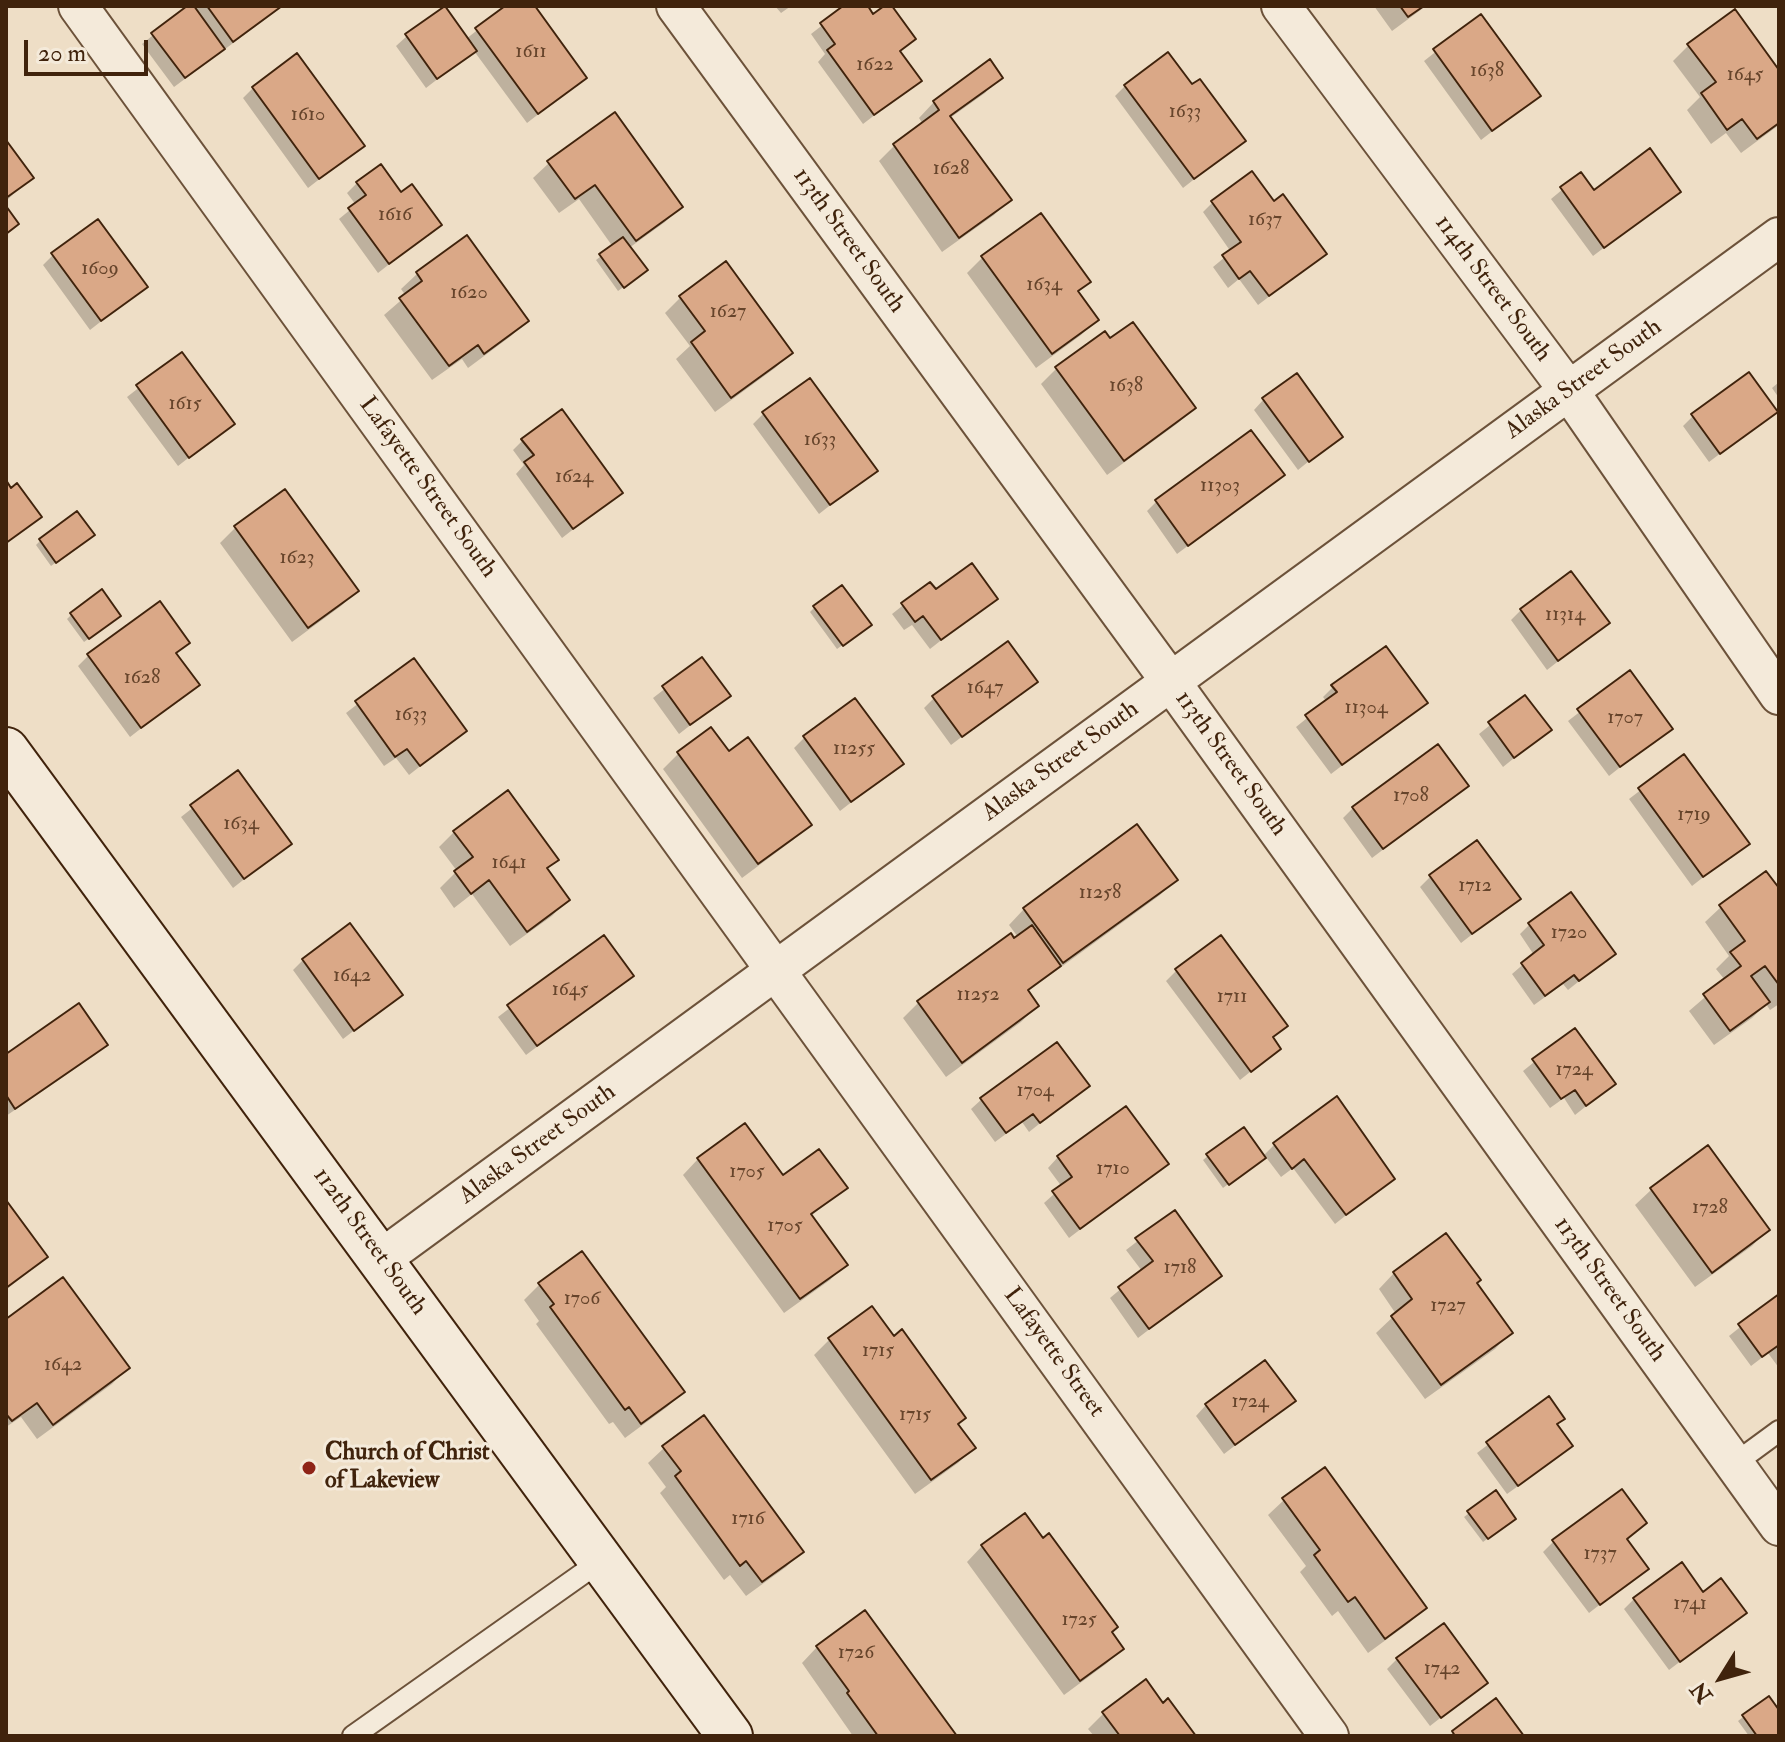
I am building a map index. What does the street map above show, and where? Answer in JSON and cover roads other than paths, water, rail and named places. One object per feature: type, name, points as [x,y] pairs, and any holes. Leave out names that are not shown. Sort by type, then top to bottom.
[{"type":"main road","name":"112th Street South","points":[[6,750],[730,1736]]},
{"type":"street","name":"Lafayette Street South","points":[[78,6],[777,970]]},
{"type":"street","name":"113th Street South","points":[[676,6],[1171,682],[1779,1526]]},
{"type":"street","name":"114th Street South","points":[[1281,6],[1569,391],[1779,695]]},
{"type":"street","name":"Alaska Street South","points":[[381,1259],[1779,237]]},
{"type":"street","name":"Lafayette Street","points":[[777,970],[1329,1736]]},
{"type":"lane","points":[[1734,1464],[1779,1431]]},
{"type":"lane","points":[[353,1736],[602,1560]]},
{"type":"place","name":"Church of Christ of Lakeview","points":[[309,1468]]}]
